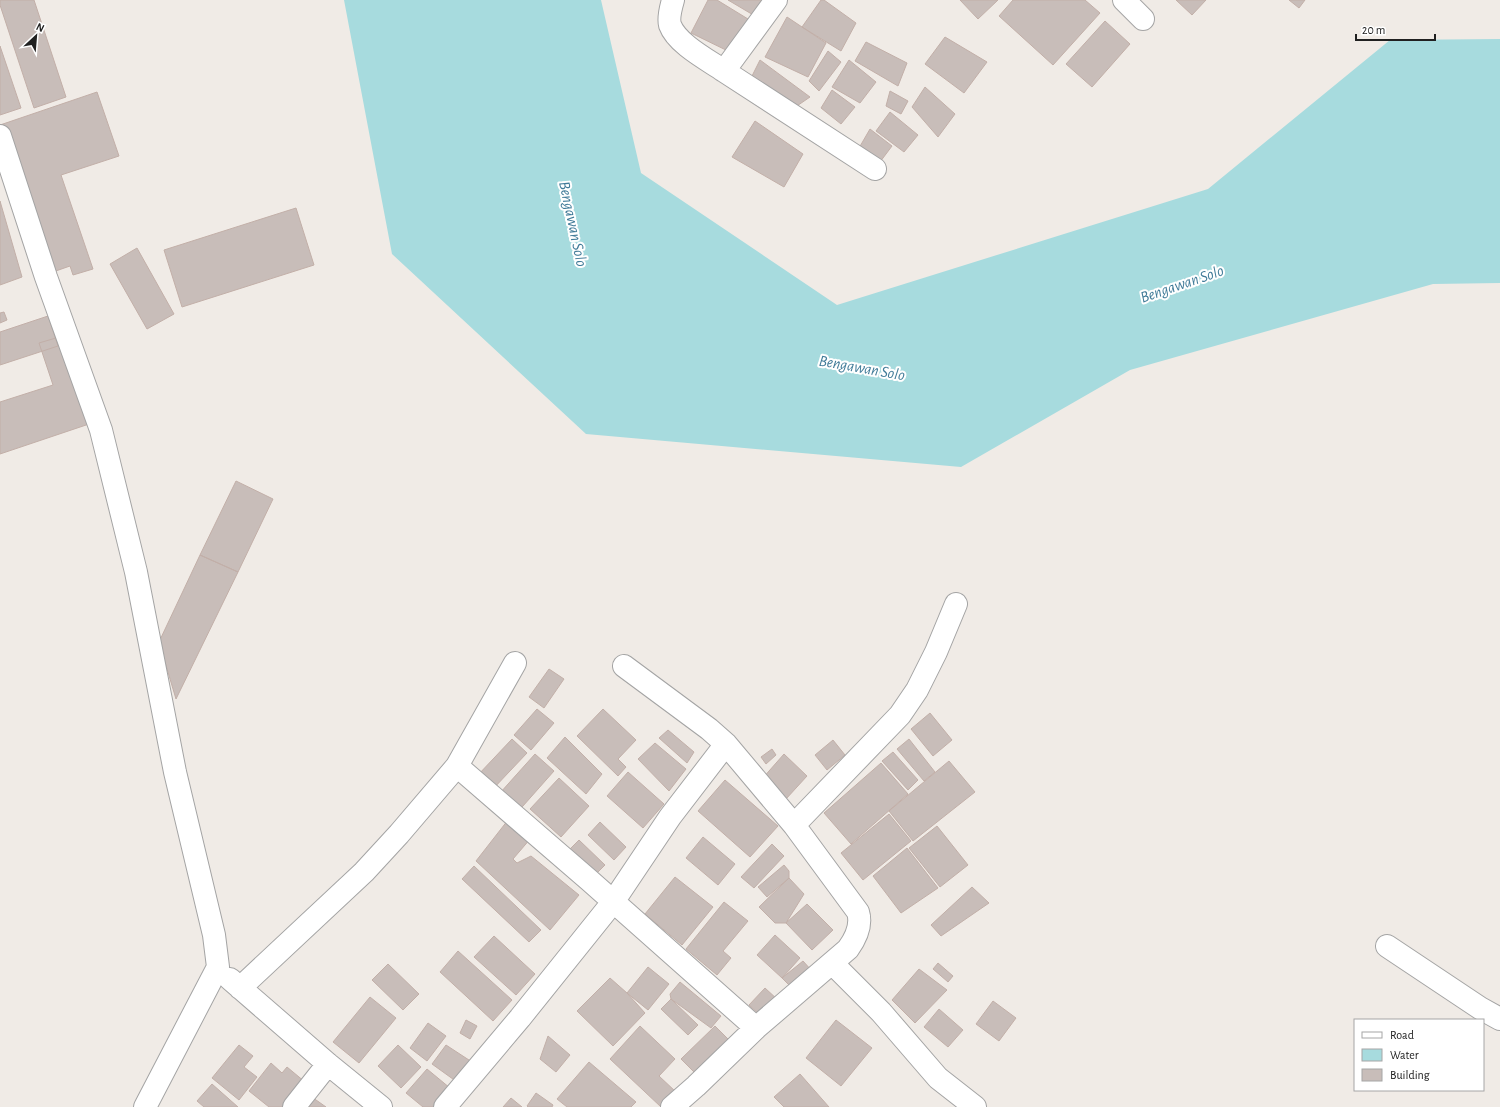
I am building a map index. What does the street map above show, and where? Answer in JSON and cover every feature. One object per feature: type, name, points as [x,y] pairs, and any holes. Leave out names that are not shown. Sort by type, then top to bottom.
[{"type":"street","points":[[673,0],[670,24],[676,37],[683,43],[875,169]]},
{"type":"street","points":[[724,71],[776,0]]},
{"type":"street","points":[[1124,0],[1143,19]]},
{"type":"street","points":[[0,136],[46,277],[101,430],[136,572],[175,772],[214,935],[218,967],[145,1107]]},
{"type":"street","points":[[794,825],[900,715],[917,690],[936,652],[956,604]]},
{"type":"street","points":[[240,988],[364,872],[458,766],[515,663]]},
{"type":"street","points":[[624,666],[709,729],[726,744],[794,825],[858,912],[860,918],[859,926],[853,942],[848,949],[756,1028],[672,1107]]},
{"type":"street","points":[[445,1107],[520,1018],[613,902],[670,817],[726,744]]},
{"type":"street","points":[[458,766],[756,1028]]},
{"type":"street","points":[[1387,946],[1480,1008],[1500,1019]]},
{"type":"street","points":[[832,963],[881,1012],[938,1078],[975,1107]]},
{"type":"street","points":[[218,967],[240,988],[328,1064],[381,1107]]},
{"type":"street","points":[[294,1107],[328,1064]]},
{"type":"water","name":"Bengawan Solo","points":[[344,0],[601,0],[641,173],[837,305],[1208,189],[1390,40],[1500,39],[1500,283],[1433,284],[1130,370],[961,467],[586,434],[392,254]]},
{"type":"building","points":[[0,0],[34,0],[66,97],[34,108],[0,5]]},
{"type":"building","points":[[708,0],[717,0],[748,19],[730,52],[691,33]]},
{"type":"building","points":[[728,0],[763,0],[755,16]]},
{"type":"building","points":[[821,0],[824,0],[856,23],[841,51],[802,27]]},
{"type":"building","points":[[960,0],[998,0],[978,19]]},
{"type":"building","points":[[1013,0],[1085,0],[1100,13],[1053,65],[999,16]]},
{"type":"building","points":[[1176,0],[1206,0],[1192,15]]},
{"type":"building","points":[[1289,0],[1305,0],[1299,8]]},
{"type":"building","points":[[787,17],[826,43],[808,77],[765,57]]},
{"type":"building","points":[[1105,21],[1130,44],[1092,87],[1066,64]]},
{"type":"building","points":[[945,37],[987,62],[964,93],[925,64]]},
{"type":"building","points":[[866,42],[907,63],[898,86],[855,61]]},
{"type":"building","points":[[0,46],[21,108],[0,115]]},
{"type":"building","points":[[828,51],[841,62],[819,91],[809,81]]},
{"type":"building","points":[[760,60],[810,97],[791,110],[750,80]]},
{"type":"building","points":[[849,60],[876,82],[860,103],[832,87]]},
{"type":"building","points":[[925,87],[955,114],[938,137],[912,107]]},
{"type":"building","points":[[832,90],[855,107],[841,124],[821,108]]},
{"type":"building","points":[[890,91],[908,101],[901,114],[886,106]]},
{"type":"building","points":[[97,92],[119,156],[61,175],[93,269],[73,275],[70,266],[50,273],[0,125]]},
{"type":"building","points":[[890,112],[918,135],[904,152],[876,131]]},
{"type":"building","points":[[755,121],[803,154],[784,187],[732,157]]},
{"type":"building","points":[[870,129],[892,146],[880,162],[859,148]]},
{"type":"building","points":[[0,201],[22,277],[0,285]]},
{"type":"building","points":[[296,208],[314,265],[182,307],[164,250]]},
{"type":"building","points":[[137,248],[174,314],[147,329],[110,264]]},
{"type":"building","points":[[4,312],[7,320],[0,323],[0,313]]},
{"type":"building","points":[[48,316],[58,346],[0,365],[0,332]]},
{"type":"building","points":[[66,335],[95,422],[0,454],[0,402],[53,385],[39,343]]},
{"type":"building","points":[[236,481],[273,499],[238,572],[200,555]]},
{"type":"building","points":[[200,555],[238,572],[176,699],[159,642]]},
{"type":"building","points":[[549,669],[564,679],[544,708],[529,697]]},
{"type":"building","points":[[537,709],[554,723],[531,750],[514,735]]},
{"type":"building","points":[[603,709],[636,740],[618,759],[626,767],[618,776],[577,736]]},
{"type":"building","points":[[930,713],[952,740],[933,756],[911,729]]},
{"type":"building","points":[[668,730],[694,752],[687,763],[659,738]]},
{"type":"building","points":[[565,737],[602,774],[586,794],[547,758]]},
{"type":"building","points":[[512,739],[527,753],[492,790],[477,776]]},
{"type":"building","points":[[909,739],[935,772],[924,781],[897,749]]},
{"type":"building","points":[[833,740],[845,755],[827,770],[815,755]]},
{"type":"building","points":[[655,743],[686,769],[669,791],[638,759]]},
{"type":"building","points":[[772,749],[776,755],[766,764],[761,757]]},
{"type":"building","points":[[893,752],[918,780],[908,790],[882,761]]},
{"type":"building","points":[[535,754],[554,771],[515,815],[500,793]]},
{"type":"building","points":[[784,754],[807,776],[786,799],[762,779]]},
{"type":"building","points":[[949,761],[975,792],[913,841],[889,811]]},
{"type":"building","points":[[881,763],[908,794],[851,844],[824,813]]},
{"type":"building","points":[[628,772],[664,804],[643,828],[607,796]]},
{"type":"building","points":[[559,778],[589,806],[561,837],[530,809]]},
{"type":"building","points":[[725,780],[778,826],[750,857],[698,811]]},
{"type":"building","points":[[889,814],[911,841],[863,880],[841,853]]},
{"type":"building","points":[[508,820],[531,838],[513,859],[517,863],[531,856],[579,895],[550,930],[476,861]]},
{"type":"building","points":[[600,822],[626,847],[614,860],[588,835]]},
{"type":"building","points":[[937,826],[968,865],[940,887],[909,848]]},
{"type":"building","points":[[703,837],[735,864],[718,885],[686,858]]},
{"type":"building","points":[[579,840],[605,865],[591,879],[565,854]]},
{"type":"building","points":[[772,844],[784,856],[754,888],[741,877]]},
{"type":"building","points":[[907,848],[938,888],[901,913],[873,876]]},
{"type":"building","points":[[784,865],[789,871],[789,878],[767,897],[758,887]]},
{"type":"building","points":[[474,866],[541,930],[529,942],[462,879]]},
{"type":"building","points":[[675,877],[713,907],[682,945],[645,914]]},
{"type":"building","points":[[789,878],[804,894],[786,923],[775,923],[759,907]]},
{"type":"building","points":[[972,887],[989,903],[941,936],[931,925]]},
{"type":"building","points":[[724,902],[748,921],[723,951],[731,958],[717,975],[686,949]]},
{"type":"building","points":[[807,904],[833,930],[812,950],[786,923]]},
{"type":"building","points":[[775,935],[800,958],[782,978],[757,955]]},
{"type":"building","points":[[494,936],[535,974],[516,995],[474,957]]},
{"type":"building","points":[[458,951],[512,1000],[493,1021],[440,972]]},
{"type":"building","points":[[803,961],[812,971],[792,988],[782,978]]},
{"type":"building","points":[[938,963],[953,976],[948,982],[933,969]]},
{"type":"building","points":[[388,964],[419,994],[403,1010],[372,980]]},
{"type":"building","points":[[648,967],[669,984],[648,1010],[627,993]]},
{"type":"building","points":[[919,969],[947,990],[915,1023],[892,1000]]},
{"type":"building","points":[[610,978],[627,993],[645,1013],[613,1046],[577,1011]]},
{"type":"building","points":[[680,982],[721,1016],[711,1028],[671,999],[670,994]]},
{"type":"building","points":[[765,988],[778,1000],[762,1017],[749,1005]]},
{"type":"building","points":[[370,997],[396,1018],[359,1063],[333,1042]]},
{"type":"building","points":[[671,999],[698,1025],[688,1035],[661,1009]]},
{"type":"building","points":[[993,1001],[1016,1018],[999,1041],[976,1024]]},
{"type":"building","points":[[939,1009],[963,1030],[948,1047],[924,1027]]},
{"type":"building","points":[[466,1020],[477,1026],[470,1039],[460,1033]]},
{"type":"building","points":[[836,1020],[872,1048],[841,1086],[806,1058]]},
{"type":"building","points":[[428,1023],[446,1036],[427,1061],[410,1048]]},
{"type":"building","points":[[640,1026],[675,1059],[659,1076],[676,1092],[663,1107],[661,1107],[610,1059]]},
{"type":"building","points":[[715,1026],[732,1043],[698,1076],[681,1059]]},
{"type":"building","points":[[548,1036],[570,1055],[556,1072],[540,1059]]},
{"type":"building","points":[[239,1045],[253,1056],[244,1067],[257,1077],[239,1100],[212,1078]]},
{"type":"building","points":[[398,1045],[421,1067],[401,1088],[378,1066]]},
{"type":"building","points":[[446,1045],[472,1062],[457,1082],[432,1064]]},
{"type":"building","points":[[589,1062],[636,1102],[631,1107],[567,1107],[557,1099]]},
{"type":"building","points":[[271,1063],[282,1073],[287,1067],[305,1082],[285,1107],[269,1107],[249,1091]]},
{"type":"building","points":[[427,1069],[450,1088],[435,1107],[423,1107],[406,1093]]},
{"type":"building","points":[[800,1074],[829,1107],[784,1107],[774,1097]]},
{"type":"building","points":[[212,1084],[238,1107],[204,1107],[197,1101]]},
{"type":"building","points":[[536,1093],[553,1105],[552,1107],[528,1107],[527,1106]]},
{"type":"building","points":[[309,1095],[326,1107],[300,1107]]},
{"type":"building","points":[[511,1098],[522,1107],[503,1107]]}]
